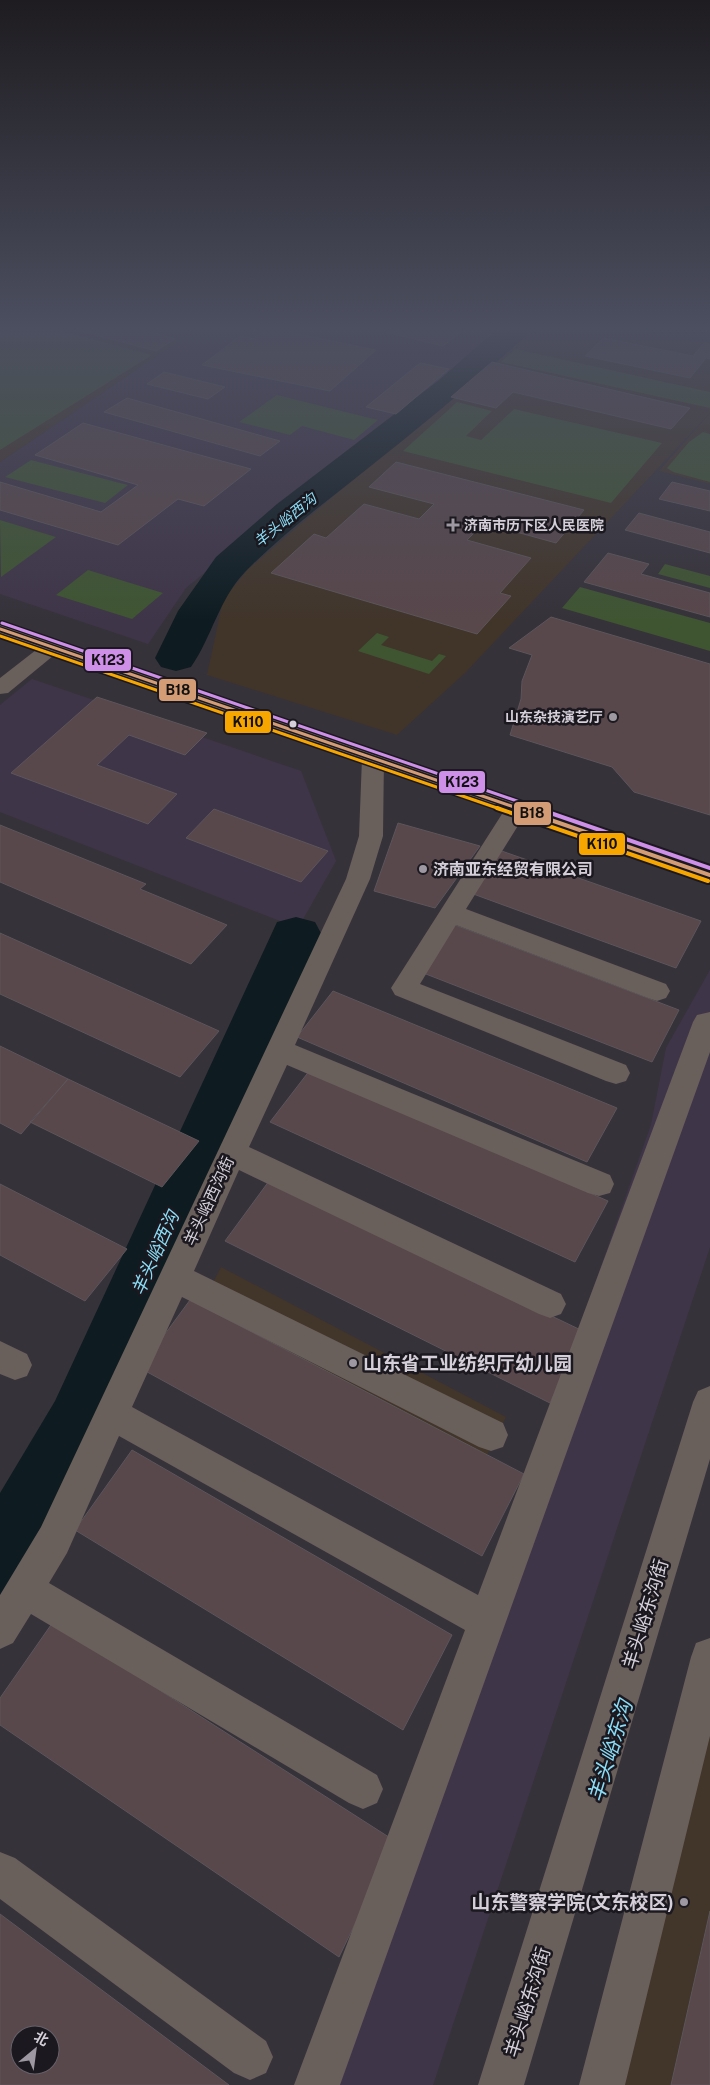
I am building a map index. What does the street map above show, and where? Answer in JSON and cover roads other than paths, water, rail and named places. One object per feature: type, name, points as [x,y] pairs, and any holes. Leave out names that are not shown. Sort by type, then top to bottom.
[{"type":"main road","points":[[0,629],[710,875]]},
{"type":"street","points":[[0,688],[52,647]]},
{"type":"street","name":"羊头峪西沟街","points":[[0,1630],[54,1540],[358,879],[371,836],[373,758]]},
{"type":"street","points":[[517,808],[404,988],[616,1073]]},
{"type":"street","points":[[450,913],[657,991]]},
{"type":"street","points":[[317,2085],[707,1022],[710,1022]]},
{"type":"street","points":[[279,1050],[598,1184]]},
{"type":"street","points":[[231,1152],[550,1304]]},
{"type":"street","points":[[174,1277],[491,1435]]},
{"type":"street","name":"羊头峪东沟街","points":[[501,2085],[710,1402]]},
{"type":"street","points":[[112,1414],[486,1621]]},
{"type":"street","points":[[25,1590],[363,1789]]},
{"type":"street","points":[[602,2085],[710,1657]]},
{"type":"street","points":[[0,1873],[250,2057]]},
{"type":"waterway","name":"羊头峪西沟","points":[[176,658],[198,611],[230,565],[290,512],[400,426]]},
{"type":"waterway","name":"羊头峪西沟","points":[[0,1564],[80,1424],[264,1013],[296,935]]},
{"type":"place","name":"济南市历下区人民医院","points":[[453,525]]},
{"type":"place","name":"山东杂技演艺厅","points":[[613,717]]},
{"type":"place","name":"济南亚东经贸有限公司","points":[[423,869]]},
{"type":"place","name":"山东省工业纺织厅幼儿园","points":[[353,1363]]},
{"type":"place","name":"山东警察学院(文东校区)","points":[[684,1902]]},
{"type":"water label","name":"羊头峪东沟","points":[[610,1751]]}]
